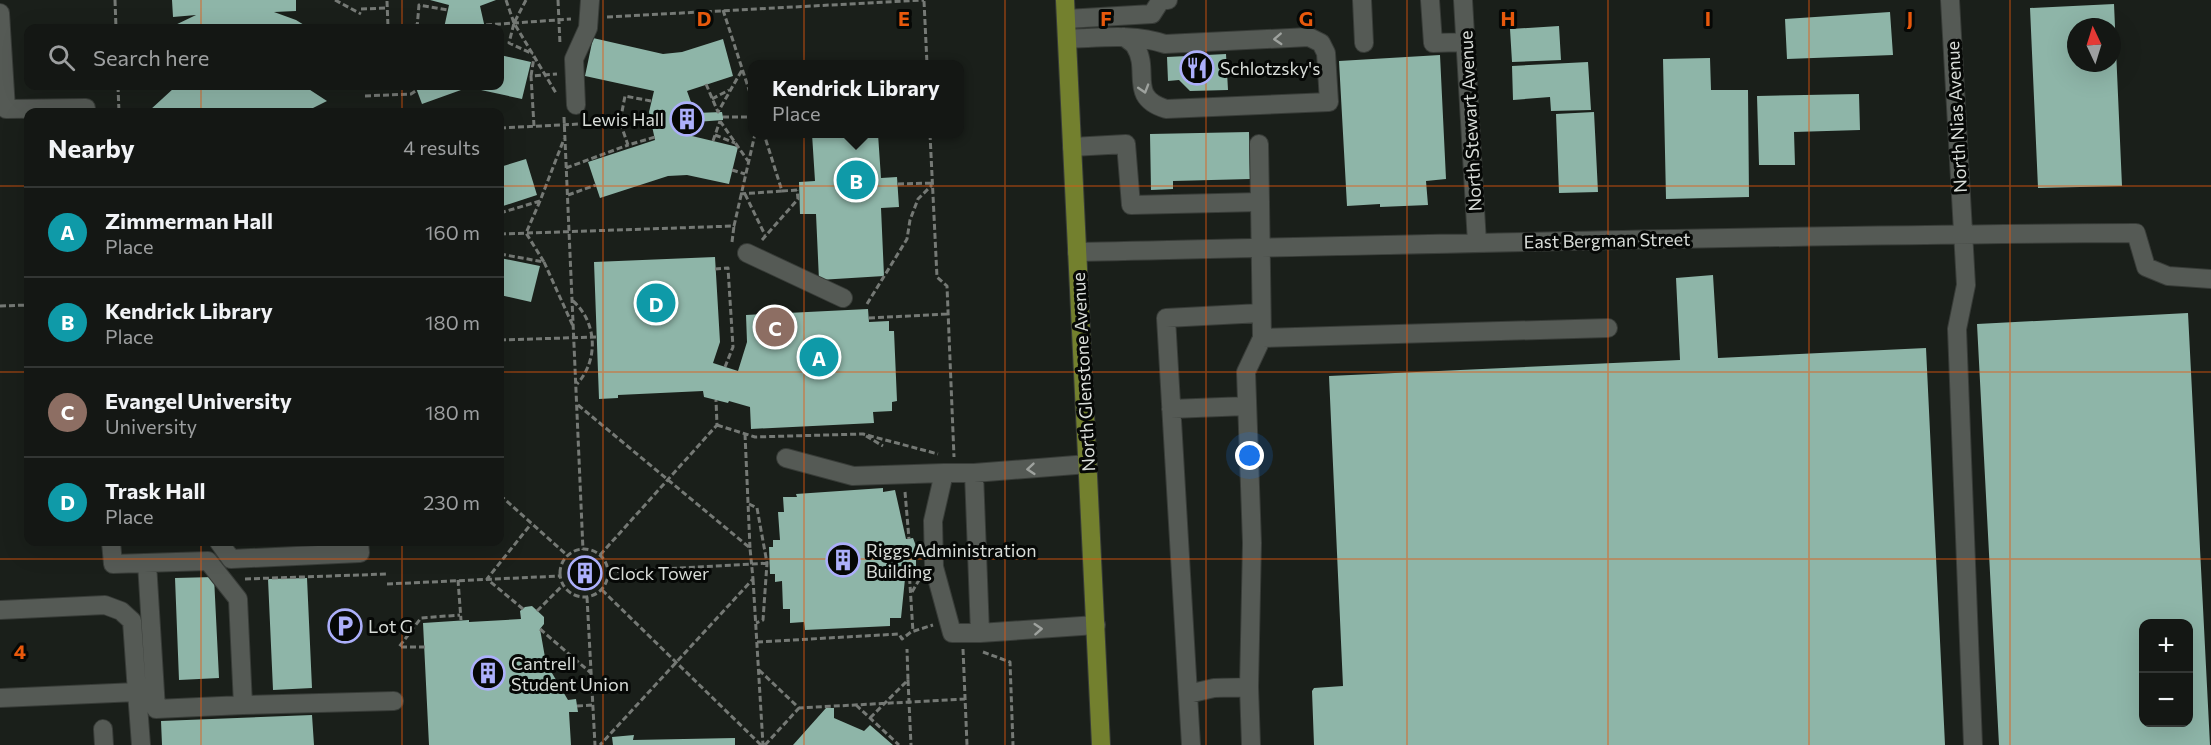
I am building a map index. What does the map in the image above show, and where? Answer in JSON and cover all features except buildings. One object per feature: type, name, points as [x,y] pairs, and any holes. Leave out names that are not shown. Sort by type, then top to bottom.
[{"type":"main road","name":"North Glenstone Avenue","points":[[1065,0],[1101,745]]},
{"type":"street","points":[[1066,19],[1152,14],[1161,0],[1168,0]]},
{"type":"street","points":[[1362,0],[1364,43]]},
{"type":"street","points":[[1430,0],[1433,43],[1465,42]]},
{"type":"street","name":"North Stewart Avenue","points":[[1463,0],[1477,243]]},
{"type":"street","name":"North Nias Avenue","points":[[1950,0],[1966,285],[1957,328],[1973,745]]},
{"type":"street","points":[[570,110],[574,59],[588,28],[589,9]]},
{"type":"street","points":[[0,13],[6,109],[24,109]]},
{"type":"street","points":[[1067,39],[1124,37],[1145,37],[1165,44],[1309,37],[1321,43],[1326,53],[1329,102],[1166,109],[1154,105],[1144,96],[1140,58],[1135,45],[1124,37]]},
{"type":"street","points":[[1072,147],[1126,144],[1131,205],[1260,202]]},
{"type":"street","points":[[1251,745],[1249,687],[1252,543],[1246,372],[1262,338],[1259,144]]},
{"type":"street","name":"East Bergman Street","points":[[1077,252],[2136,232],[2146,267],[2168,276],[2211,279]]},
{"type":"street","points":[[747,253],[843,298]]},
{"type":"street","points":[[1191,745],[1166,318],[1261,313]]},
{"type":"street","points":[[1262,338],[1608,328]]},
{"type":"street","points":[[1171,409],[1247,406]]},
{"type":"street","points":[[786,458],[853,476],[951,468],[974,473],[1088,464]]},
{"type":"street","points":[[951,468],[933,521],[934,567],[952,633],[974,639],[1096,625]]},
{"type":"street","points":[[974,473],[974,639]]},
{"type":"street","points":[[111,546],[113,564],[208,561],[238,599],[243,705]]},
{"type":"street","points":[[222,546],[231,559],[360,553],[359,546]]},
{"type":"street","points":[[147,563],[156,709],[394,701]]},
{"type":"street","points":[[0,610],[105,605],[121,611],[132,621],[141,745]]},
{"type":"street","points":[[1188,694],[1214,688],[1249,687]]},
{"type":"street","points":[[0,698],[137,692]]},
{"type":"path","points":[[115,0],[116,24]]},
{"type":"path","points":[[336,0],[361,12],[387,8]]},
{"type":"path","points":[[506,0],[514,23],[558,95]]},
{"type":"path","points":[[526,0],[514,23],[509,43],[534,55]]},
{"type":"path","points":[[558,0],[561,52]]},
{"type":"path","points":[[500,24],[559,20],[589,9],[723,10],[924,0],[927,60]]},
{"type":"path","points":[[387,1],[388,24]]},
{"type":"path","points":[[417,24],[419,5],[448,10]]},
{"type":"path","points":[[723,10],[748,85]]},
{"type":"path","points":[[534,55],[531,76],[534,126]]},
{"type":"path","points":[[706,84],[718,112],[742,69]]},
{"type":"path","points":[[531,76],[562,74]]},
{"type":"path","points":[[712,99],[731,89]]},
{"type":"path","points":[[118,90],[119,108]]},
{"type":"path","points":[[365,96],[411,94],[417,90]]},
{"type":"path","points":[[628,145],[620,122],[625,96],[651,101]]},
{"type":"path","points":[[570,110],[564,124],[584,550]]},
{"type":"path","points":[[723,117],[748,117]]},
{"type":"path","points":[[713,141],[720,121],[748,161]]},
{"type":"path","points":[[504,128],[620,122]]},
{"type":"path","points":[[526,233],[565,135]]},
{"type":"path","points":[[715,135],[736,144]]},
{"type":"path","points":[[566,168],[655,137]]},
{"type":"path","points":[[504,234],[734,226],[754,138]]},
{"type":"path","points":[[765,138],[782,191]]},
{"type":"path","points":[[717,425],[755,437],[863,434],[951,468],[947,286],[937,277],[930,138]]},
{"type":"path","points":[[732,170],[745,174]]},
{"type":"path","points":[[898,184],[932,184]]},
{"type":"path","points":[[867,304],[907,239],[910,220],[918,199],[932,184]]},
{"type":"path","points":[[567,195],[596,185]]},
{"type":"path","points":[[715,269],[728,268],[747,253],[766,236],[798,199],[798,190],[740,194]]},
{"type":"path","points":[[745,194],[766,236]]},
{"type":"path","points":[[504,212],[540,201]]},
{"type":"path","points":[[526,233],[544,262],[574,329]]},
{"type":"path","points":[[504,255],[544,262]]},
{"type":"path","points":[[725,367],[733,346],[728,268]]},
{"type":"path","points":[[573,301],[587,316],[591,327],[590,365],[577,384]]},
{"type":"path","points":[[0,306],[24,305]]},
{"type":"path","points":[[869,318],[948,314]]},
{"type":"path","points":[[504,340],[597,338]]},
{"type":"path","points":[[600,555],[717,425],[716,400]]},
{"type":"path","points":[[578,405],[750,548]]},
{"type":"path","points":[[745,434],[763,745]]},
{"type":"path","points":[[863,434],[883,446]]},
{"type":"path","points":[[904,485],[909,538]]},
{"type":"path","points":[[504,499],[568,556]]},
{"type":"path","points":[[749,504],[757,508],[768,563],[763,620],[756,623]]},
{"type":"path","points":[[487,579],[531,524]]},
{"type":"path","points":[[578,550],[584,550],[600,555],[605,561],[608,572],[606,584],[602,590],[587,597],[572,594],[563,585],[560,576],[561,566],[568,556],[578,550]]},
{"type":"path","points":[[608,572],[768,563]]},
{"type":"path","points":[[909,570],[913,632]]},
{"type":"path","points":[[223,580],[387,574]]},
{"type":"path","points":[[387,584],[560,576]]},
{"type":"path","points":[[487,579],[522,609]]},
{"type":"path","points":[[600,745],[753,579]]},
{"type":"path","points":[[458,580],[460,620]]},
{"type":"path","points":[[537,611],[563,585]]},
{"type":"path","points":[[602,590],[763,745]]},
{"type":"path","points":[[587,597],[595,745]]},
{"type":"path","points":[[425,647],[399,647],[421,618],[460,615]]},
{"type":"path","points":[[757,642],[899,634],[902,639],[913,632],[938,623]]},
{"type":"path","points":[[540,629],[591,673]]},
{"type":"path","points":[[967,745],[965,699],[974,639],[1010,662],[1013,745]]},
{"type":"path","points":[[907,649],[910,745]]},
{"type":"path","points":[[759,670],[800,708]]},
{"type":"path","points":[[870,718],[908,680]]},
{"type":"path","points":[[763,745],[800,708],[965,699]]},
{"type":"path","points":[[577,706],[593,705]]},
{"type":"path","points":[[856,705],[899,745]]},
{"type":"place","name":"Schlotzsky's","points":[[1197,68]]},
{"type":"place","name":"Lewis Hall","points":[[687,119]]},
{"type":"place","name":"Kendrick Library","points":[[856,180]]},
{"type":"place","name":"Trask Hall","points":[[656,303]]},
{"type":"place","name":"Evangel University","points":[[775,327]]},
{"type":"place","name":"Zimmerman Hall","points":[[819,357]]},
{"type":"place","name":"Riggs Administration Building","points":[[843,560]]},
{"type":"place","name":"Clock Tower","points":[[585,573]]},
{"type":"place","name":"Lot G","points":[[345,626]]},
{"type":"place","name":"Cantrell Student Union","points":[[488,673]]}]
